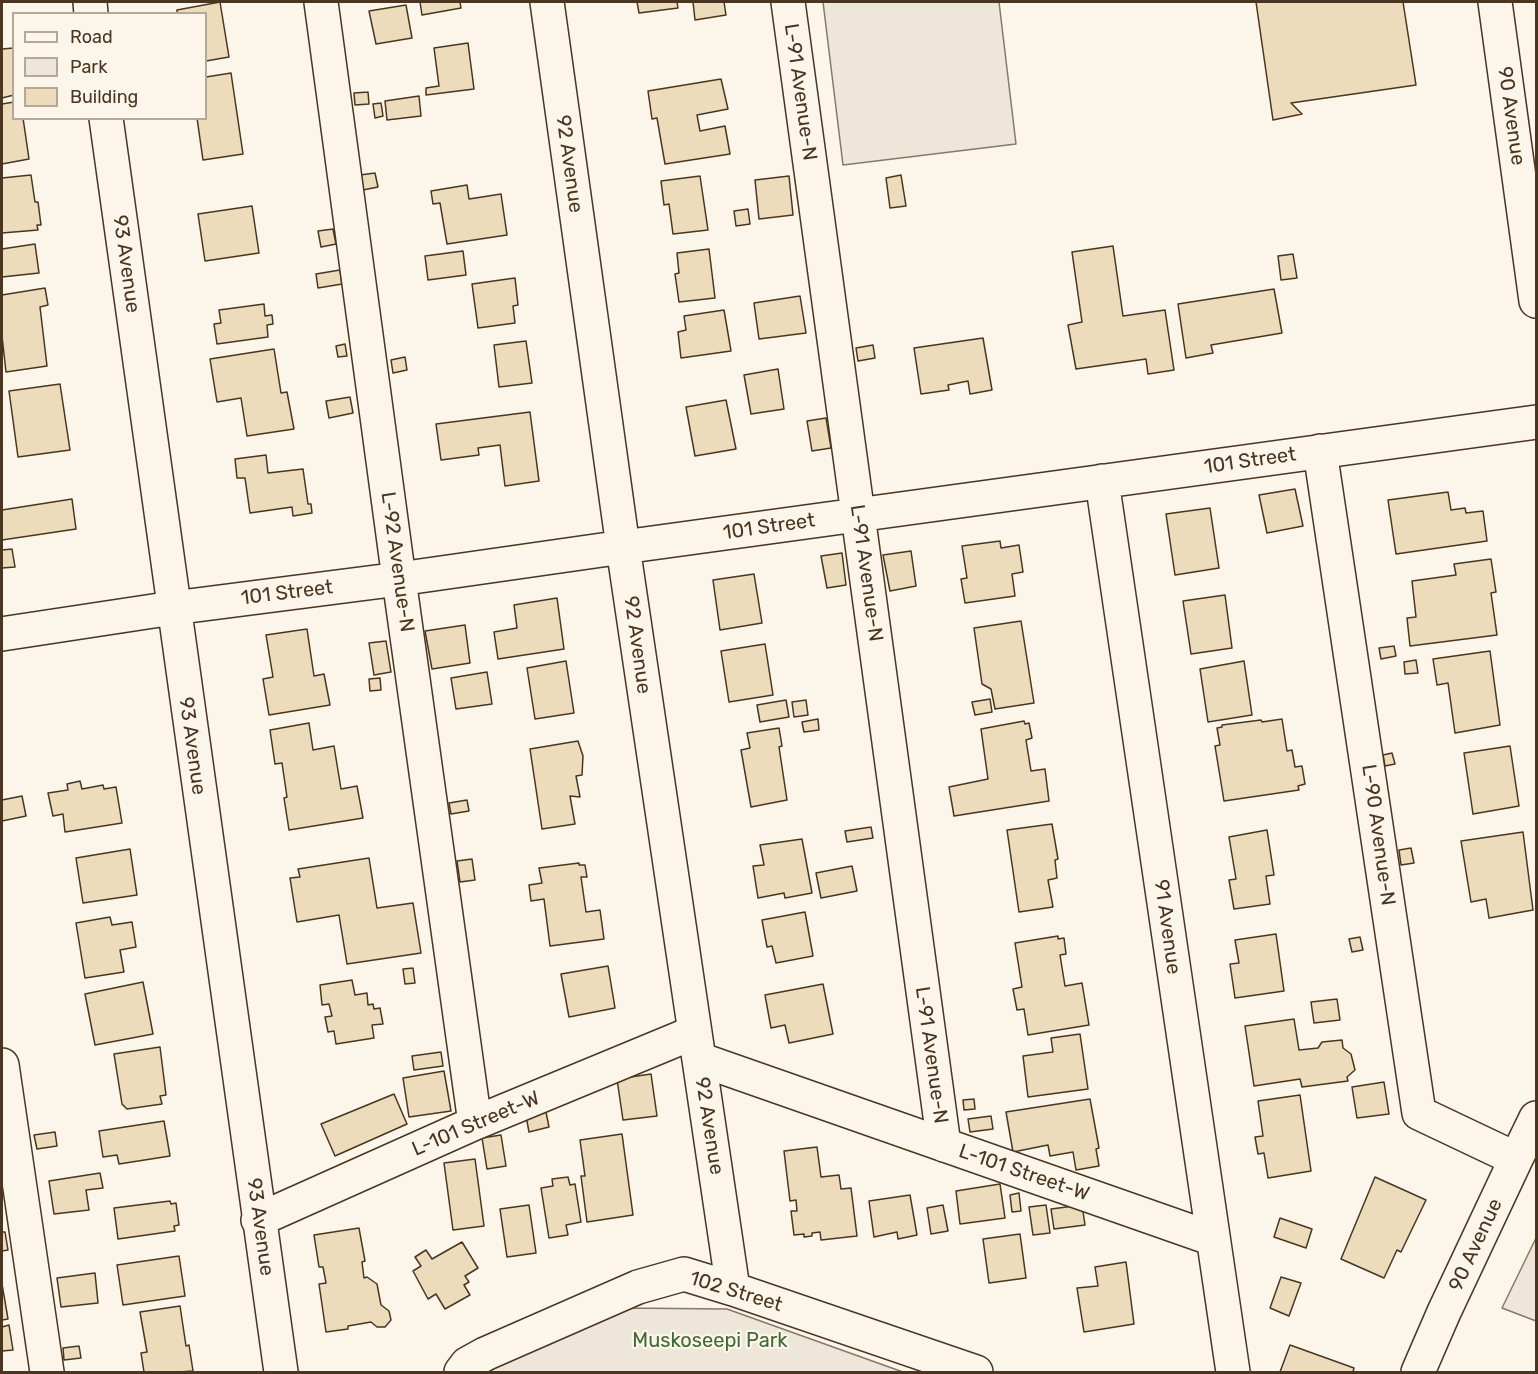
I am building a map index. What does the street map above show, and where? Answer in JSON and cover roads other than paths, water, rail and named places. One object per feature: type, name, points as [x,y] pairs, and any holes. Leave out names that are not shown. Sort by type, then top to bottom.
[{"type":"street","name":"L-92 Avenue-N","points":[[321,2],[475,1123]]},
{"type":"street","name":"92 Avenue","points":[[547,2],[623,547],[733,1289]]},
{"type":"street","name":"L-91 Avenue-N","points":[[788,2],[944,1145]]},
{"type":"street","name":"90 Avenue","points":[[1495,2],[1536,301]]},
{"type":"street","name":"93 Avenue","points":[[106,120],[280,1372]]},
{"type":"street","name":"101 Street","points":[[2,634],[173,608],[399,579],[1536,422]]},
{"type":"street","name":"L-90 Avenue-N","points":[[1320,451],[1419,1113],[1516,1159]]},
{"type":"street","name":"91 Avenue","points":[[1102,481],[1233,1372]]},
{"type":"street","name":"L-101 Street-W","points":[[258,1220],[475,1123],[697,1046],[944,1145],[1214,1239]]},
{"type":"street","points":[[2,1065],[46,1372]]},
{"type":"street","name":"90 Avenue","points":[[1418,1372],[1536,1118]]},
{"type":"street","name":"102 Street","points":[[458,1370],[485,1354],[638,1287],[684,1275],[733,1289],[976,1372]]},
{"type":"park label","name":"Muskoseepi Park","points":[[710,1341]]}]
